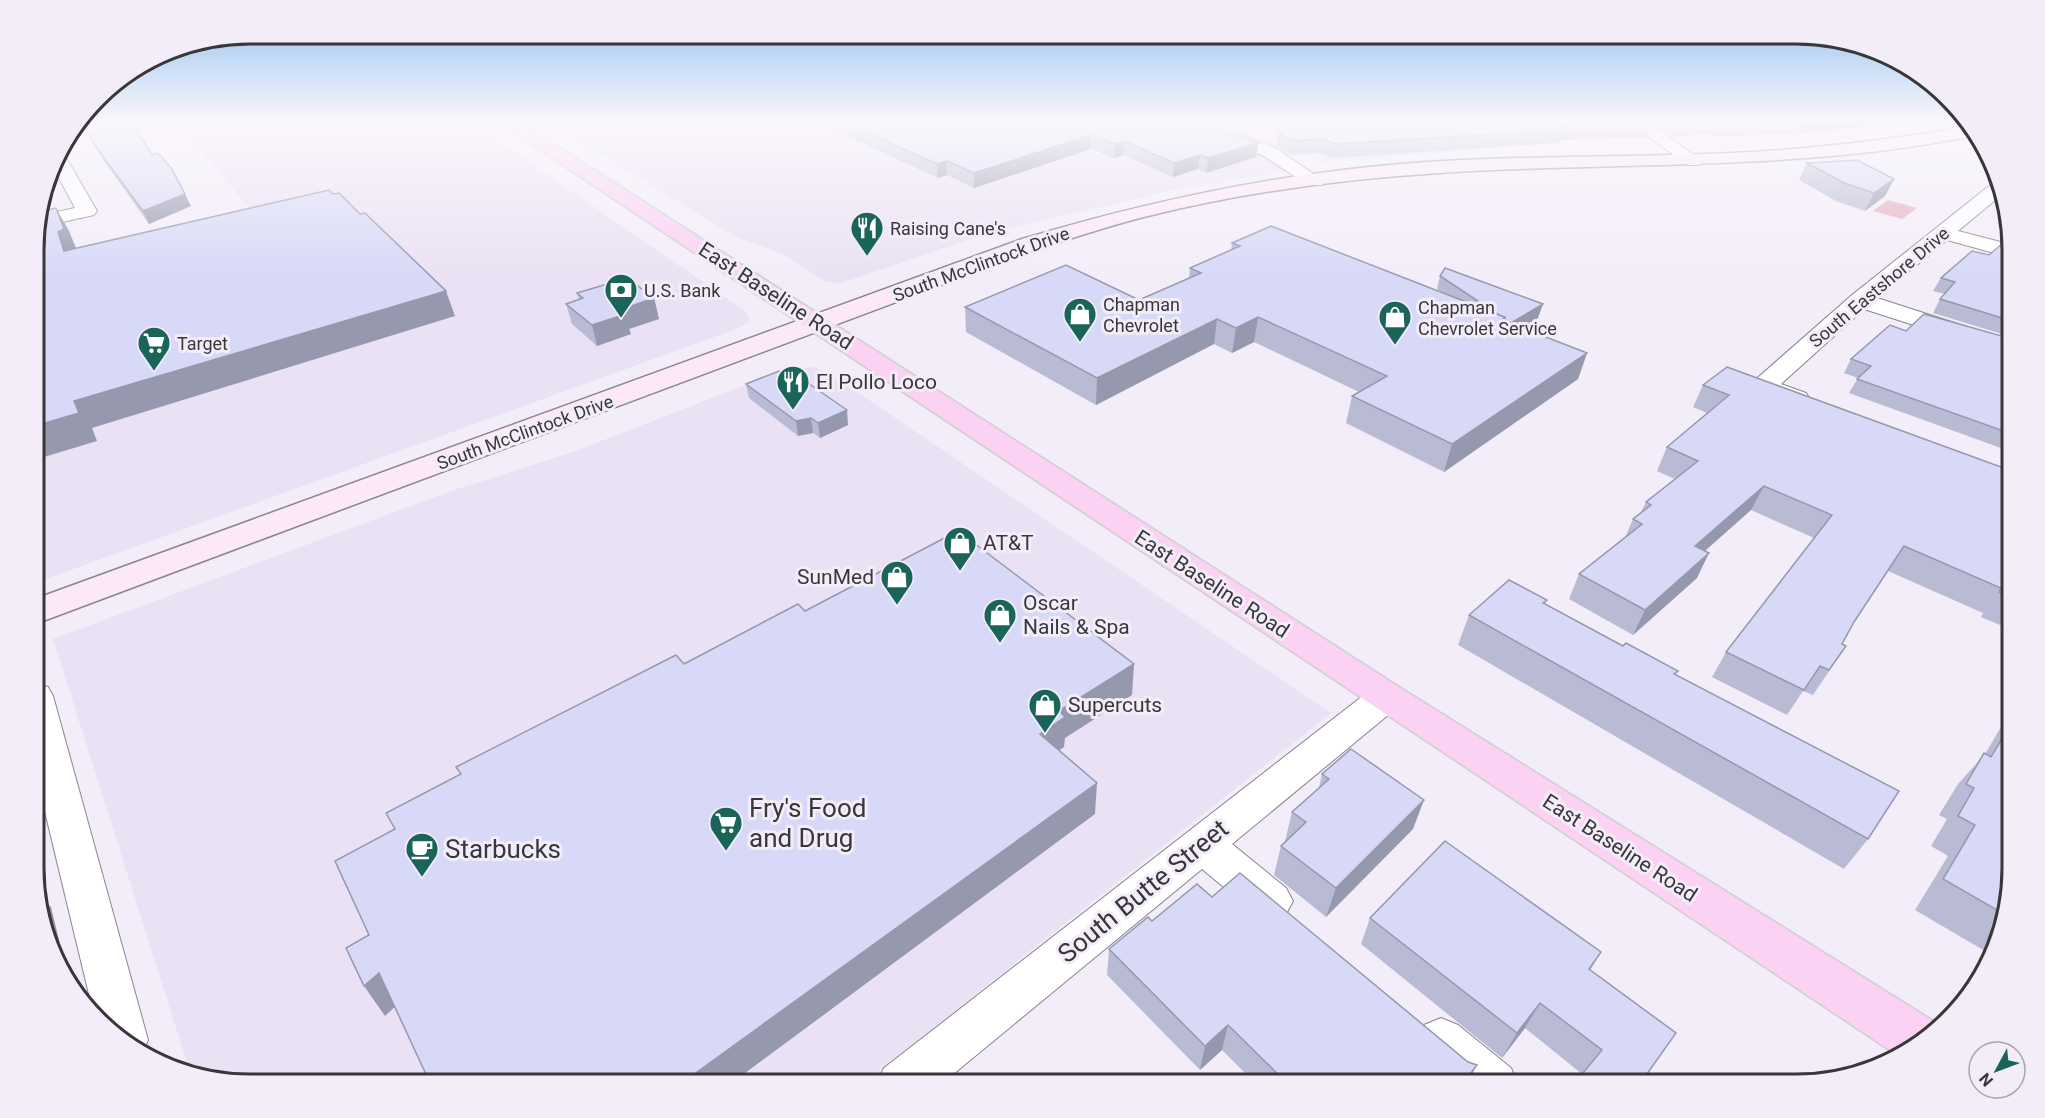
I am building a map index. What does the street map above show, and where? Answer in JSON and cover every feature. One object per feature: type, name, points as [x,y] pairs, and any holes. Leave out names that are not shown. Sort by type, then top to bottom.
[{"type":"main road","name":"East Baseline Road","points":[[587,173],[1386,697],[1914,1037]]},
{"type":"main road","name":"South McClintock Drive","points":[[44,609],[820,324],[1030,244],[1098,223],[1207,197],[1315,181],[1397,173]]},
{"type":"street","points":[[46,220],[87,211],[66,173]]},
{"type":"street","points":[[1303,173],[1315,181]]},
{"type":"street","name":"South Eastshore Drive","points":[[1817,406],[1763,386],[1860,300],[1993,193]]},
{"type":"street","points":[[1944,233],[2002,249]]},
{"type":"street","points":[[1860,300],[1978,338]]},
{"type":"street","name":"South Butte Street","points":[[915,1074],[1386,697]]},
{"type":"street","points":[[44,731],[121,1029]]},
{"type":"street","points":[[1202,844],[1302,927]]},
{"type":"street","points":[[1412,1017],[1481,1074]]},
{"type":"shaded area","points":[[220,173],[546,173],[745,311],[750,321],[739,328],[44,580],[44,268],[256,216]]},
{"type":"shaded area","points":[[632,173],[1279,173],[1182,188],[983,235],[842,283],[826,282],[783,254],[738,238]]},
{"type":"shaded area","points":[[1888,200],[1917,208],[1902,219],[1873,211]]},
{"type":"shaded area","points":[[813,367],[829,373],[1331,713],[875,1074],[250,1074],[223,1073],[188,1065],[53,639],[451,491],[573,452],[776,373]]},
{"type":"building","points":[[115,173],[174,173],[185,194],[143,211]]},
{"type":"building","points":[[1826,173],[1883,173],[1894,179],[1874,193],[1844,183]]},
{"type":"building","name":"Target","points":[[329,190],[333,194],[339,193],[360,214],[365,213],[446,291],[74,401],[79,413],[44,423],[44,236],[48,210],[56,208],[64,229],[58,232],[64,251]]},
{"type":"building","points":[[1271,226],[1505,317],[1502,320],[1587,353],[1452,444],[1352,396],[1387,376],[1258,317],[1236,328],[1217,319],[1097,378],[965,307],[1066,265],[1139,300],[1201,273],[1190,268],[1240,246],[1232,243]]},
{"type":"building","points":[[2002,244],[2002,318],[1940,299],[1955,282],[1941,278],[1972,251],[1989,255]]},
{"type":"building","points":[[1445,268],[1543,304],[1511,323],[1440,276]]},
{"type":"building","points":[[627,278],[654,298],[620,310],[626,314],[592,325],[566,304],[583,298],[577,293]]},
{"type":"building","points":[[1924,314],[2002,336],[2002,430],[1857,379],[1871,366],[1851,359],[1890,325],[1906,331]]},
{"type":"building","points":[[1727,367],[2002,467],[2002,593],[1999,592],[2001,588],[1904,546],[1854,622],[1842,644],[1846,646],[1829,670],[1820,666],[1804,690],[1726,652],[1832,515],[1764,486],[1695,546],[1709,553],[1645,610],[1579,574],[1642,524],[1633,519],[1651,505],[1646,502],[1698,461],[1667,447],[1729,395],[1703,385]]},
{"type":"building","points":[[779,371],[797,384],[805,381],[847,410],[818,423],[811,418],[796,421],[746,384]]},
{"type":"building","name":"Fry's Food and Drug","points":[[958,531],[1134,664],[1059,711],[1065,717],[1040,734],[1097,783],[694,1074],[426,1074],[379,973],[364,986],[346,948],[369,935],[335,861],[395,829],[386,813],[461,774],[456,767],[676,655],[684,664],[798,604],[805,611]]},
{"type":"building","points":[[1509,580],[1547,600],[1543,603],[1623,646],[1626,643],[1678,671],[1674,674],[1899,791],[1868,839],[1469,615]]},
{"type":"building","points":[[2002,739],[2002,868],[1997,910],[1943,879],[1975,825],[1958,816],[1974,788],[1966,784],[1984,753],[1991,757]]},
{"type":"building","points":[[1351,749],[1424,800],[1336,888],[1281,846],[1306,822],[1292,812],[1329,779],[1322,774]]},
{"type":"building","points":[[1445,841],[1601,952],[1589,969],[1676,1033],[1647,1074],[1582,1074],[1602,1050],[1540,1003],[1517,1033],[1370,918]]},
{"type":"building","points":[[1240,873],[1468,1062],[1477,1065],[1470,1074],[1278,1074],[1228,1025],[1205,1046],[1109,949],[1148,917],[1152,921],[1197,884],[1212,897]]},
{"type":"place","name":"Raising Cane's","points":[[867,257]]},
{"type":"place","name":"U.S. Bank","points":[[621,319]]},
{"type":"place","name":"Chapman Chevrolet","points":[[1080,343]]},
{"type":"place","name":"Chapman Chevrolet Service","points":[[1395,346]]},
{"type":"place","name":"Target","points":[[154,372]]},
{"type":"place","name":"El Pollo Loco","points":[[793,411]]},
{"type":"place","name":"AT&T","points":[[960,572]]},
{"type":"place","name":"SunMed","points":[[897,606]]},
{"type":"place","name":"Oscar Nails & Spa","points":[[1000,644]]},
{"type":"place","name":"Supercuts","points":[[1045,734]]},
{"type":"place","name":"Fry's Food and Drug","points":[[726,852]]},
{"type":"place","name":"Starbucks","points":[[422,878]]}]
